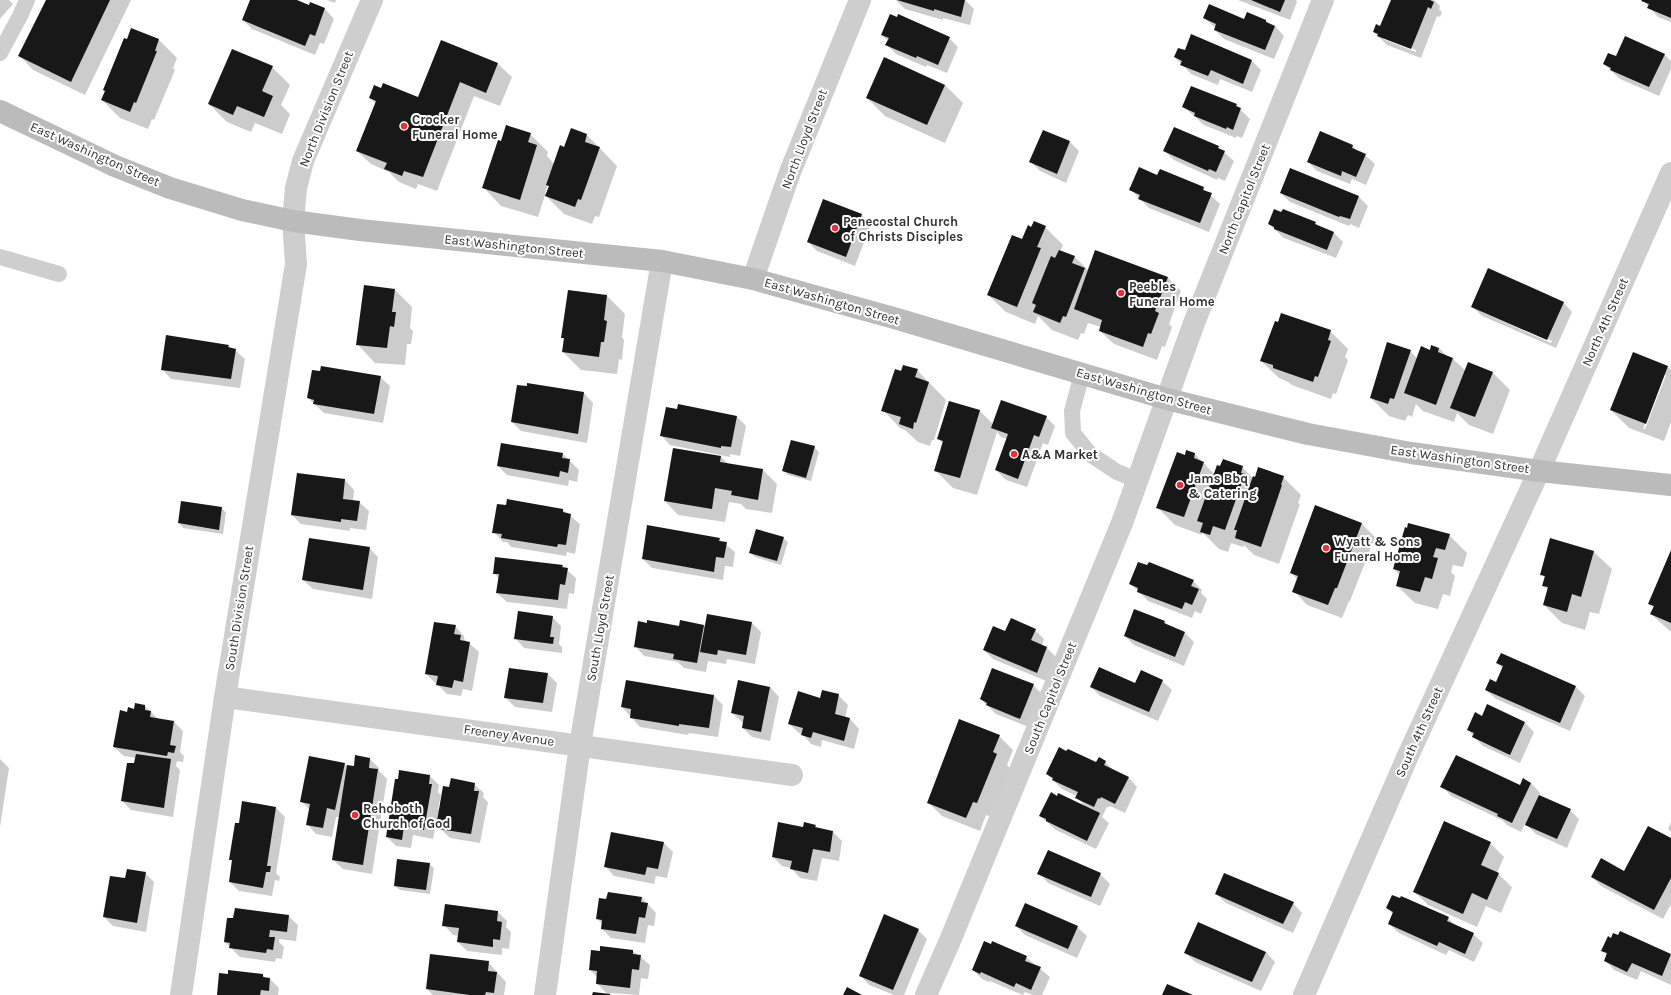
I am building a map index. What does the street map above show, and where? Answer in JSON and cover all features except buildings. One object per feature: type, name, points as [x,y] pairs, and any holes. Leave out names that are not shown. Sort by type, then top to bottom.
[{"type":"main road","name":"East Washington Street","points":[[0,111],[115,166],[170,188],[242,210],[293,220],[360,230],[662,261],[753,279],[894,318],[1167,399],[1308,434],[1411,453],[1539,471],[1671,485]]},
{"type":"street","name":"North Division Street","points":[[293,220],[296,188],[303,161],[372,0]]},
{"type":"street","name":"North Lloyd Street","points":[[753,279],[790,172],[860,0]]},
{"type":"street","name":"North Capitol Street","points":[[1167,399],[1194,323],[1323,0]]},
{"type":"street","name":"North 4th Street","points":[[1539,471],[1671,173]]},
{"type":"street","name":"South Division Street","points":[[181,995],[225,697],[296,264],[293,220]]},
{"type":"street","name":"South Lloyd Street","points":[[545,995],[580,745],[662,261]]},
{"type":"street","name":"South Capitol Street","points":[[926,995],[952,936],[1122,524],[1167,399]]},
{"type":"street","name":"South 4th Street","points":[[1304,995],[1406,760],[1539,471]]},
{"type":"street","name":"Freeney Avenue","points":[[225,697],[792,774]]},
{"type":"lane","points":[[0,53],[27,0]]},
{"type":"lane","points":[[0,257],[59,274]]},
{"type":"lane","points":[[1082,374],[1072,411],[1073,432],[1090,454],[1117,472],[1137,480]]},
{"type":"place","name":"Crocker Funeral Home","points":[[404,126]]},
{"type":"place","name":"Penecostal Church of Christs Disciples","points":[[835,228]]},
{"type":"place","name":"Peebles Funeral Home","points":[[1121,293]]},
{"type":"place","name":"A&A Market","points":[[1014,454]]},
{"type":"place","name":"Jams Bbq & Catering","points":[[1180,485]]},
{"type":"place","name":"Wyatt & Sons Funeral Home","points":[[1326,548]]},
{"type":"place","name":"Rehoboth Church of God","points":[[355,815]]}]
